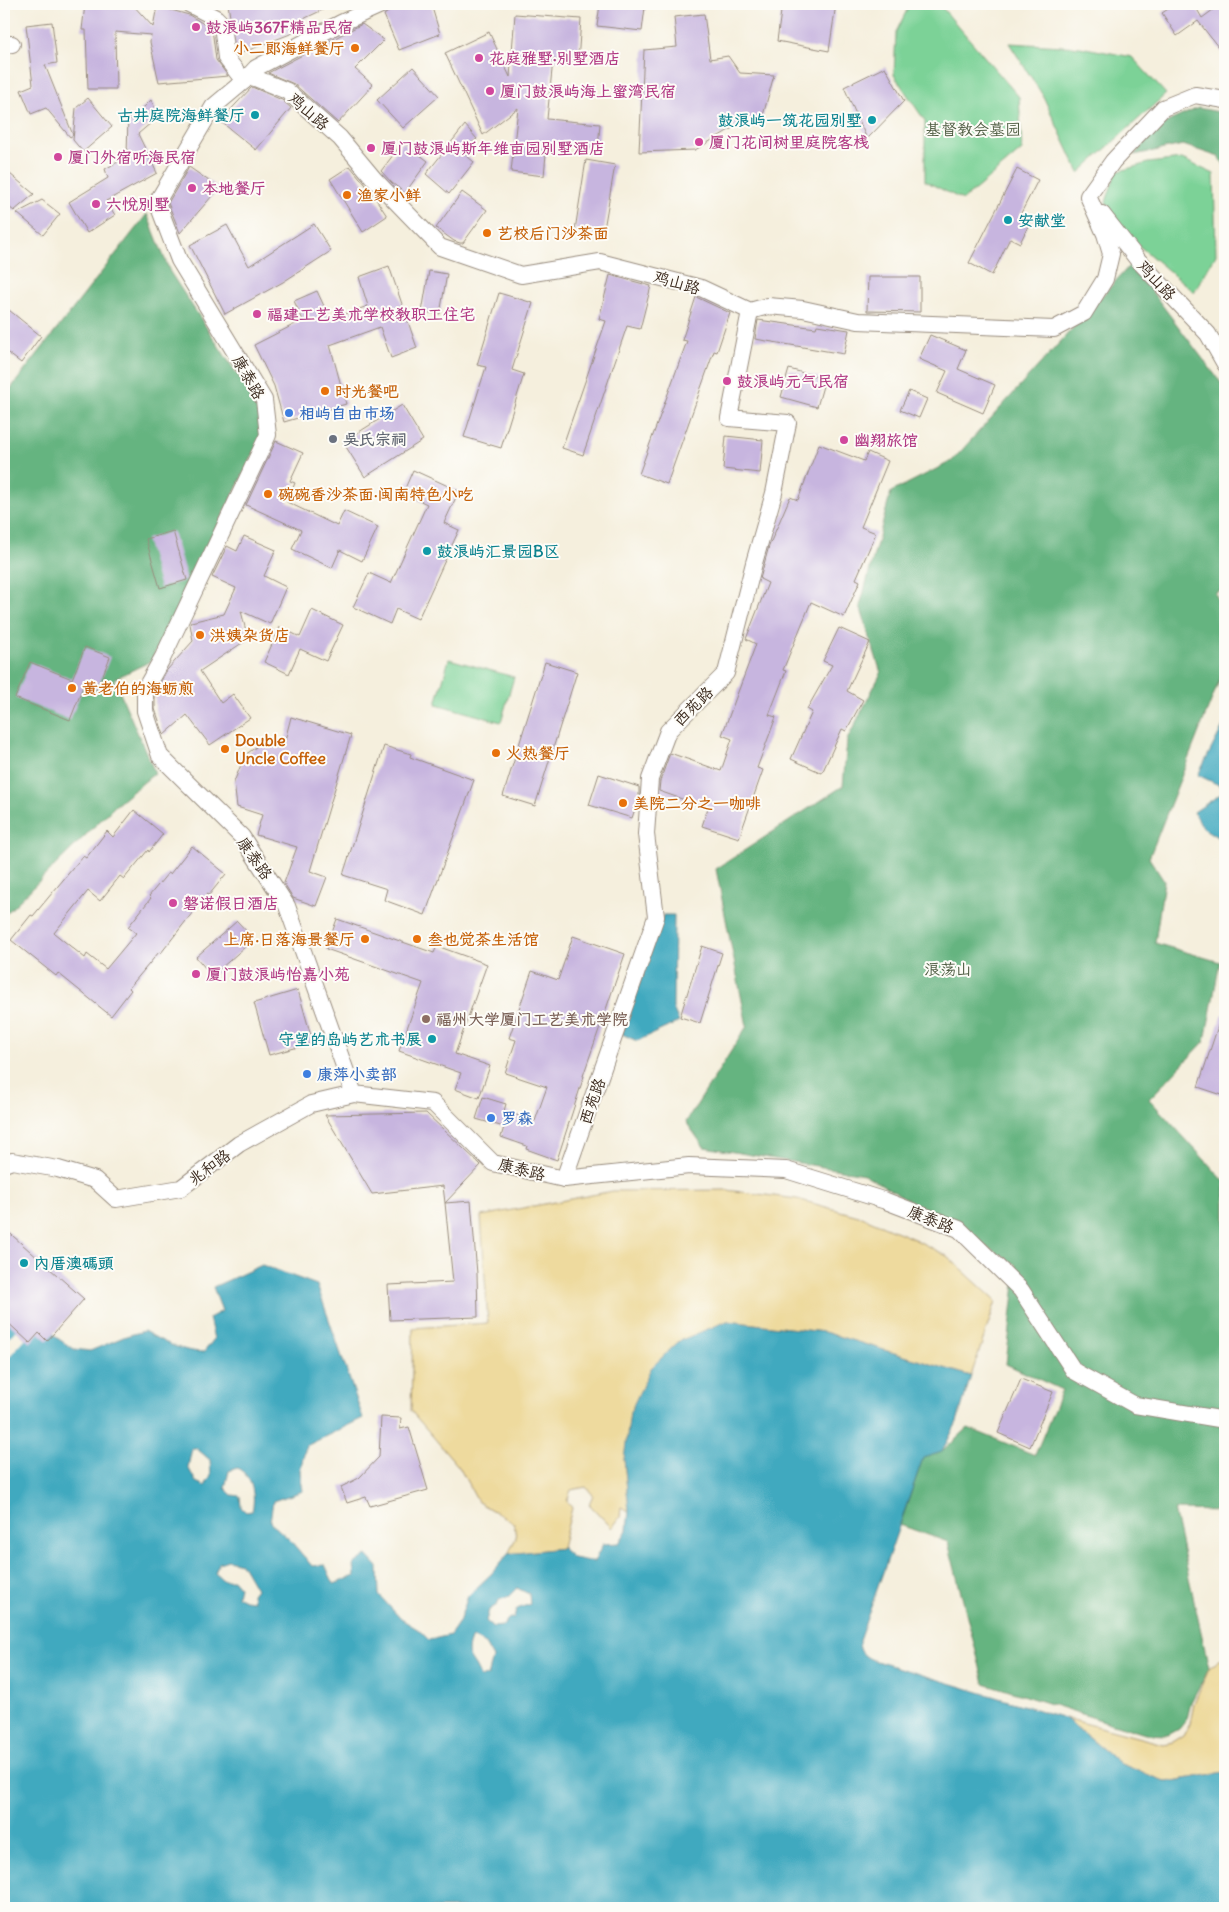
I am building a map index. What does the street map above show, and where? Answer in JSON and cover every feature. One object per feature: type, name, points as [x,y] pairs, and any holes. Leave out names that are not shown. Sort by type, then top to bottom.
[{"type":"street","points":[[189,4],[216,18],[222,24],[226,58],[247,79]]},
{"type":"street","name":"康泰路","points":[[383,4],[341,23],[256,68],[247,79],[213,107],[157,202],[180,260],[264,400],[268,435],[163,657],[145,689],[145,711],[160,756],[242,837],[287,906],[354,1094],[433,1103],[492,1163],[564,1179],[689,1166],[786,1170],[886,1201],[959,1229],[1020,1290],[1074,1371],[1135,1405],[1225,1420]]},
{"type":"street","name":"鸡山路","points":[[247,79],[287,91],[340,138],[375,180],[440,246],[521,275],[600,262],[702,288],[750,311]]},
{"type":"street","points":[[750,311],[768,306],[803,309],[858,321],[1054,329],[1084,313],[1105,279],[1110,254],[1088,196],[1113,161],[1163,108],[1195,95],[1225,100]]},
{"type":"street","name":"鸡山路","points":[[1088,196],[1138,260],[1208,334],[1225,364]]},
{"type":"street","name":"西苑路","points":[[564,1179],[656,917],[646,834],[650,779],[668,731],[726,673],[774,493],[788,423],[728,418],[750,311]]},
{"type":"street","name":"兆和路","points":[[4,1164],[12,1162],[68,1171],[96,1180],[116,1199],[181,1188],[239,1144],[310,1104],[354,1094]]},
{"type":"green space","name":"基督教会墓园","points":[[910,4],[939,4],[1019,97],[1022,150],[963,200],[925,181],[925,121],[894,75],[896,32]]},
{"type":"green space","name":"基督教会墓园","points":[[1009,43],[1080,47],[1132,57],[1166,94],[1079,173],[1042,94]]},
{"type":"green space","points":[[1198,108],[1225,113],[1225,166],[1219,157],[1183,145],[1134,155],[1163,124]]},
{"type":"green space","points":[[1182,159],[1214,174],[1216,255],[1194,292],[1125,234],[1106,202],[1116,172],[1148,163]]},
{"type":"green space","points":[[147,214],[170,272],[260,409],[261,439],[151,661],[114,679],[155,773],[116,805],[4,916],[4,397]]},
{"type":"green space","name":"浪荡山","points":[[1131,264],[1225,388],[1225,588],[1215,593],[1225,615],[1225,666],[1149,858],[1164,881],[1155,943],[1220,962],[1205,1041],[1149,1099],[1225,1182],[1225,1511],[1174,1510],[1209,1668],[1191,1702],[1187,1719],[1179,1729],[1168,1735],[1145,1734],[984,1683],[948,1542],[900,1525],[923,1458],[942,1452],[968,1428],[1035,1455],[1062,1390],[1006,1364],[1017,1265],[864,1174],[704,1147],[686,1122],[747,1026],[716,869],[843,786],[847,740],[881,673],[860,606],[891,492],[952,461]]},
{"type":"green space","points":[[449,659],[514,677],[501,722],[436,704]]},
{"type":"sand","points":[[726,1190],[797,1199],[862,1217],[914,1239],[947,1256],[996,1301],[971,1376],[824,1332],[727,1321],[624,1459],[629,1511],[621,1507],[620,1517],[612,1528],[589,1504],[593,1495],[586,1487],[571,1490],[567,1501],[572,1508],[562,1548],[508,1554],[516,1538],[514,1523],[478,1502],[459,1467],[411,1411],[413,1328],[488,1323],[481,1216],[613,1191]]},
{"type":"sand","points":[[1225,1656],[1225,1772],[1167,1782],[1121,1764],[1065,1718],[1163,1744],[1173,1742],[1184,1735],[1190,1724],[1194,1703],[1209,1668]]},
{"type":"water","points":[[1225,722],[1225,788],[1198,775]]},
{"type":"water","points":[[1225,791],[1225,842],[1203,828],[1194,812]]},
{"type":"water","points":[[663,915],[674,915],[673,1008],[679,1022],[637,1041],[622,1034]]},
{"type":"water","points":[[262,1265],[317,1285],[363,1418],[306,1446],[300,1471],[303,1491],[273,1501],[270,1522],[290,1540],[312,1566],[325,1565],[334,1584],[355,1576],[354,1564],[367,1555],[378,1567],[379,1595],[401,1619],[419,1630],[429,1640],[450,1635],[459,1622],[468,1596],[492,1573],[508,1554],[562,1548],[573,1558],[594,1562],[603,1544],[619,1543],[627,1530],[629,1511],[624,1459],[630,1412],[651,1368],[679,1341],[727,1321],[824,1332],[971,1376],[957,1422],[942,1452],[923,1458],[859,1641],[860,1648],[864,1655],[873,1660],[1065,1718],[1121,1764],[1167,1782],[1225,1772],[1225,1908],[4,1908],[4,1287],[60,1340],[74,1349],[90,1351],[126,1336],[144,1331],[180,1348],[204,1352],[214,1339],[209,1318],[222,1311],[213,1287]],"holes":[[[192,1448],[196,1448],[210,1460],[211,1475],[205,1486],[196,1482],[188,1467]],[[237,1468],[242,1471],[252,1486],[252,1511],[246,1512],[241,1507],[240,1496],[232,1495],[225,1488],[229,1471]],[[228,1560],[241,1563],[256,1589],[252,1594],[253,1601],[237,1596],[239,1587],[233,1580],[223,1580],[215,1573],[219,1563]],[[517,1588],[529,1594],[530,1604],[517,1609],[514,1617],[508,1619],[503,1626],[493,1627],[486,1621],[489,1610],[497,1605],[499,1600],[508,1597]],[[472,1637],[485,1644],[493,1658],[488,1676],[480,1677],[468,1650]]]},
{"type":"pier","points":[[16,1330],[26,1338],[4,1362],[4,1343]]},
{"type":"building","points":[[85,4],[132,4],[153,27],[157,6],[189,15],[212,29],[216,60],[228,76],[159,82],[150,42],[151,35],[115,32],[116,89],[88,89],[86,30],[82,30]]},
{"type":"building","points":[[228,4],[335,4],[295,23],[298,31],[236,55]]},
{"type":"building","points":[[399,4],[431,4],[440,34],[399,50],[384,15],[392,7]]},
{"type":"building","points":[[600,4],[645,7],[642,31],[597,26]]},
{"type":"building","points":[[782,4],[836,4],[829,51],[777,41]]},
{"type":"building","points":[[1176,4],[1194,4],[1202,18],[1221,4],[1225,4],[1225,56],[1198,21],[1177,36],[1162,13]]},
{"type":"building","points":[[515,14],[581,19],[578,62],[553,60],[547,119],[600,124],[598,148],[547,143],[544,176],[511,172],[518,108],[483,135],[445,53],[489,32],[510,77]]},
{"type":"building","points":[[704,14],[710,59],[728,56],[740,73],[774,75],[761,123],[748,119],[695,150],[639,152],[644,50],[677,47],[674,17]]},
{"type":"building","points":[[52,22],[57,63],[45,65],[73,135],[70,137],[46,108],[31,114],[21,90],[33,85],[26,25]]},
{"type":"building","points":[[362,24],[384,40],[355,69],[373,85],[338,123],[294,84],[268,73]]},
{"type":"building","points":[[413,67],[439,96],[403,128],[377,100]]},
{"type":"building","name":"鼓浪屿一筑花园别墅","points":[[885,67],[904,101],[867,139],[844,87]]},
{"type":"building","name":"古井庭院海鲜餐厅","points":[[252,87],[282,100],[291,108],[256,150],[220,121]]},
{"type":"building","points":[[88,98],[112,127],[83,152],[73,140],[76,108]]},
{"type":"building","points":[[151,100],[159,116],[138,134],[157,173],[106,201],[115,215],[87,233],[69,202],[108,178],[105,169],[127,157],[128,114],[131,120]]},
{"type":"building","points":[[465,125],[477,139],[461,151],[474,162],[449,194],[426,174]]},
{"type":"building","points":[[403,142],[428,161],[405,193],[381,171]]},
{"type":"building","points":[[586,160],[615,165],[603,235],[575,230]]},
{"type":"building","points":[[350,166],[370,190],[387,216],[363,232],[330,179]]},
{"type":"building","points":[[189,167],[219,188],[180,233],[168,203]]},
{"type":"building","points":[[4,169],[34,194],[14,211],[4,203]]},
{"type":"building","name":"安献堂","points":[[1017,169],[1038,180],[1019,217],[1030,222],[1020,243],[1010,238],[992,275],[969,263]]},
{"type":"building","points":[[462,192],[487,210],[463,243],[460,243],[436,228]]},
{"type":"building","points":[[42,200],[60,214],[43,235],[17,213]]},
{"type":"building","points":[[314,224],[331,251],[283,282],[225,314],[190,245],[227,225],[249,266]]},
{"type":"building","points":[[389,266],[417,348],[391,358],[380,327],[330,345],[346,404],[284,422],[274,386],[254,345],[303,320],[294,301],[317,291],[330,319],[368,306],[359,277]]},
{"type":"building","points":[[429,271],[447,274],[440,314],[422,312]]},
{"type":"building","points":[[610,275],[651,286],[640,329],[627,326],[583,455],[562,448],[606,321],[599,319]]},
{"type":"building","points":[[868,277],[920,277],[920,312],[867,311]]},
{"type":"building","points":[[499,293],[533,303],[512,370],[524,374],[501,448],[464,437],[486,367],[477,365]]},
{"type":"building","points":[[696,297],[730,313],[717,352],[714,351],[667,484],[639,474],[687,341],[682,340]]},
{"type":"building","points":[[4,306],[41,336],[21,363],[4,350]]},
{"type":"building","points":[[758,320],[816,328],[817,325],[849,330],[844,354],[755,339]]},
{"type":"building","points":[[930,335],[966,350],[958,369],[995,385],[983,413],[937,393],[947,371],[919,359]]},
{"type":"building","points":[[789,369],[825,379],[817,407],[781,397]]},
{"type":"building","points":[[909,391],[927,399],[919,418],[900,410]]},
{"type":"building","points":[[402,405],[423,440],[365,477],[343,442]]},
{"type":"building","points":[[726,436],[763,440],[760,473],[723,469]]},
{"type":"building","points":[[276,441],[303,453],[290,481],[295,483],[287,502],[337,526],[344,511],[378,527],[362,561],[340,550],[332,568],[292,549],[301,530],[246,505]]},
{"type":"building","points":[[819,444],[864,461],[868,452],[888,461],[861,527],[876,533],[856,579],[860,581],[844,617],[811,602],[783,670],[786,671],[769,715],[776,717],[757,768],[763,770],[739,838],[702,826],[708,808],[659,791],[660,781],[670,753],[721,771],[732,739],[722,735],[756,644],[746,639],[768,583],[760,579],[769,546],[790,497],[798,500]]},
{"type":"building","name":"鼓浪屿汇景园B区","points":[[413,470],[459,491],[444,523],[459,530],[418,619],[396,609],[390,624],[353,607],[369,573],[391,583],[427,504],[403,493]]},
{"type":"building","points":[[173,531],[187,580],[160,588],[146,539]]},
{"type":"building","points":[[244,536],[276,550],[264,576],[286,587],[270,624],[241,611],[248,639],[200,671],[221,703],[233,694],[250,718],[210,745],[187,715],[164,735],[155,709],[155,692],[167,670],[193,641],[191,622],[224,614],[236,588],[212,577],[227,546],[237,551]]},
{"type":"building","points":[[312,610],[343,625],[326,661],[300,649],[289,674],[264,662],[280,627],[300,637]]},
{"type":"building","points":[[839,628],[870,642],[847,691],[863,700],[846,731],[842,729],[822,773],[791,759],[812,712],[807,709],[832,665],[823,661]]},
{"type":"building","points":[[85,647],[110,657],[97,690],[84,685],[70,720],[15,698],[30,662],[72,679]]},
{"type":"building","points":[[545,662],[577,672],[535,806],[503,796]]},
{"type":"building","points":[[291,717],[351,735],[310,871],[327,877],[316,906],[293,898],[284,883],[297,847],[256,835],[262,815],[237,807],[234,782],[245,755],[263,742],[283,748]]},
{"type":"building","points":[[384,746],[411,754],[410,757],[474,780],[425,915],[384,900],[387,889],[343,875]]},
{"type":"building","points":[[599,774],[639,787],[639,797],[632,818],[589,805]]},
{"type":"building","points":[[134,810],[163,834],[124,879],[120,876],[100,901],[88,891],[54,933],[85,958],[87,954],[106,969],[136,933],[128,927],[151,898],[149,896],[168,873],[170,874],[192,846],[226,874],[209,895],[207,894],[161,953],[159,952],[129,988],[131,990],[111,1016],[58,973],[56,976],[11,940],[83,856],[86,858],[107,831],[113,837]]},
{"type":"building","points":[[337,919],[434,953],[437,946],[487,964],[455,1054],[490,1066],[479,1098],[455,1089],[461,1073],[399,1051],[423,983],[326,949]]},
{"type":"building","points":[[237,921],[254,939],[212,976],[196,957]]},
{"type":"building","points":[[573,936],[625,954],[583,1076],[557,1160],[526,1149],[527,1146],[501,1137],[504,1127],[476,1119],[483,1097],[506,1104],[504,1111],[535,1121],[547,1087],[505,1073],[516,1040],[509,1038],[532,971],[558,980]]},
{"type":"building","points":[[702,946],[722,953],[700,1023],[680,1017]]},
{"type":"building","points":[[298,990],[313,1043],[269,1055],[254,1003]]},
{"type":"building","points":[[1222,1014],[1225,1015],[1225,1096],[1198,1087]]},
{"type":"building","points":[[426,1113],[481,1165],[445,1203],[443,1186],[372,1194],[325,1115]]},
{"type":"building","points":[[471,1201],[477,1274],[478,1317],[390,1320],[388,1285],[453,1282],[445,1203]]},
{"type":"building","name":"內厝澳碼頭","points":[[4,1228],[84,1299],[47,1341],[39,1333],[30,1343],[4,1319]]},
{"type":"building","points":[[1021,1379],[1053,1392],[1030,1447],[998,1433]]},
{"type":"building","points":[[381,1417],[401,1418],[400,1429],[409,1427],[428,1490],[370,1506],[366,1497],[347,1503],[341,1487],[359,1478],[379,1457]]},
{"type":"place","name":"鼓浪屿367F精品民宿","points":[[196,27]]},
{"type":"place","name":"小二郎海鲜餐厅","points":[[355,48]]},
{"type":"place","name":"花庭雅墅·别墅酒店","points":[[479,58]]},
{"type":"place","name":"厦门鼓浪屿海上蜜湾民宿","points":[[490,91]]},
{"type":"place","name":"古井庭院海鲜餐厅","points":[[255,115]]},
{"type":"place","name":"鼓浪屿一筑花园别墅","points":[[872,120]]},
{"type":"place","name":"厦门花间树里庭院客栈","points":[[699,142]]},
{"type":"place","name":"厦门鼓浪屿斯年维亩园别墅酒店","points":[[371,148]]},
{"type":"place","name":"厦门外宿听海民宿","points":[[58,157]]},
{"type":"place","name":"本地餐厅","points":[[192,188]]},
{"type":"place","name":"渔家小鲜","points":[[347,195]]},
{"type":"place","name":"六悦别墅","points":[[96,204]]},
{"type":"place","name":"安献堂","points":[[1008,220]]},
{"type":"place","name":"艺校后门沙茶面","points":[[487,233]]},
{"type":"place","name":"福建工艺美术学校教职工住宅","points":[[257,314]]},
{"type":"place","name":"鼓浪屿元气民宿","points":[[727,381]]},
{"type":"place","name":"时光餐吧","points":[[325,391]]},
{"type":"place","name":"相屿自由市场","points":[[289,413]]},
{"type":"place","name":"吴氏宗祠","points":[[333,439]]},
{"type":"place","name":"幽翔旅馆","points":[[844,440]]},
{"type":"place","name":"碗碗香沙茶面·闽南特色小吃","points":[[268,494]]},
{"type":"place","name":"鼓浪屿汇景园B区","points":[[427,551]]},
{"type":"place","name":"洪姨杂货店","points":[[200,635]]},
{"type":"place","name":"黄老伯的海蛎煎","points":[[72,688]]},
{"type":"place","name":"Double Uncle Coffee","points":[[225,749]]},
{"type":"place","name":"火热餐厅","points":[[496,753]]},
{"type":"place","name":"美院二分之一咖啡","points":[[623,803]]},
{"type":"place","name":"磐诺假日酒店","points":[[173,903]]},
{"type":"place","name":"上席·日落海景餐厅","points":[[365,939]]},
{"type":"place","name":"叁也觉茶生活馆","points":[[417,939]]},
{"type":"place","name":"厦门鼓浪屿怡嘉小苑","points":[[196,974]]},
{"type":"place","name":"福州大学厦门工艺美术学院","points":[[426,1019]]},
{"type":"place","name":"守望的岛屿艺术书展","points":[[432,1039]]},
{"type":"place","name":"康萍小卖部","points":[[307,1074]]},
{"type":"place","name":"罗森","points":[[491,1118]]},
{"type":"place","name":"內厝澳碼頭","points":[[24,1263]]}]
